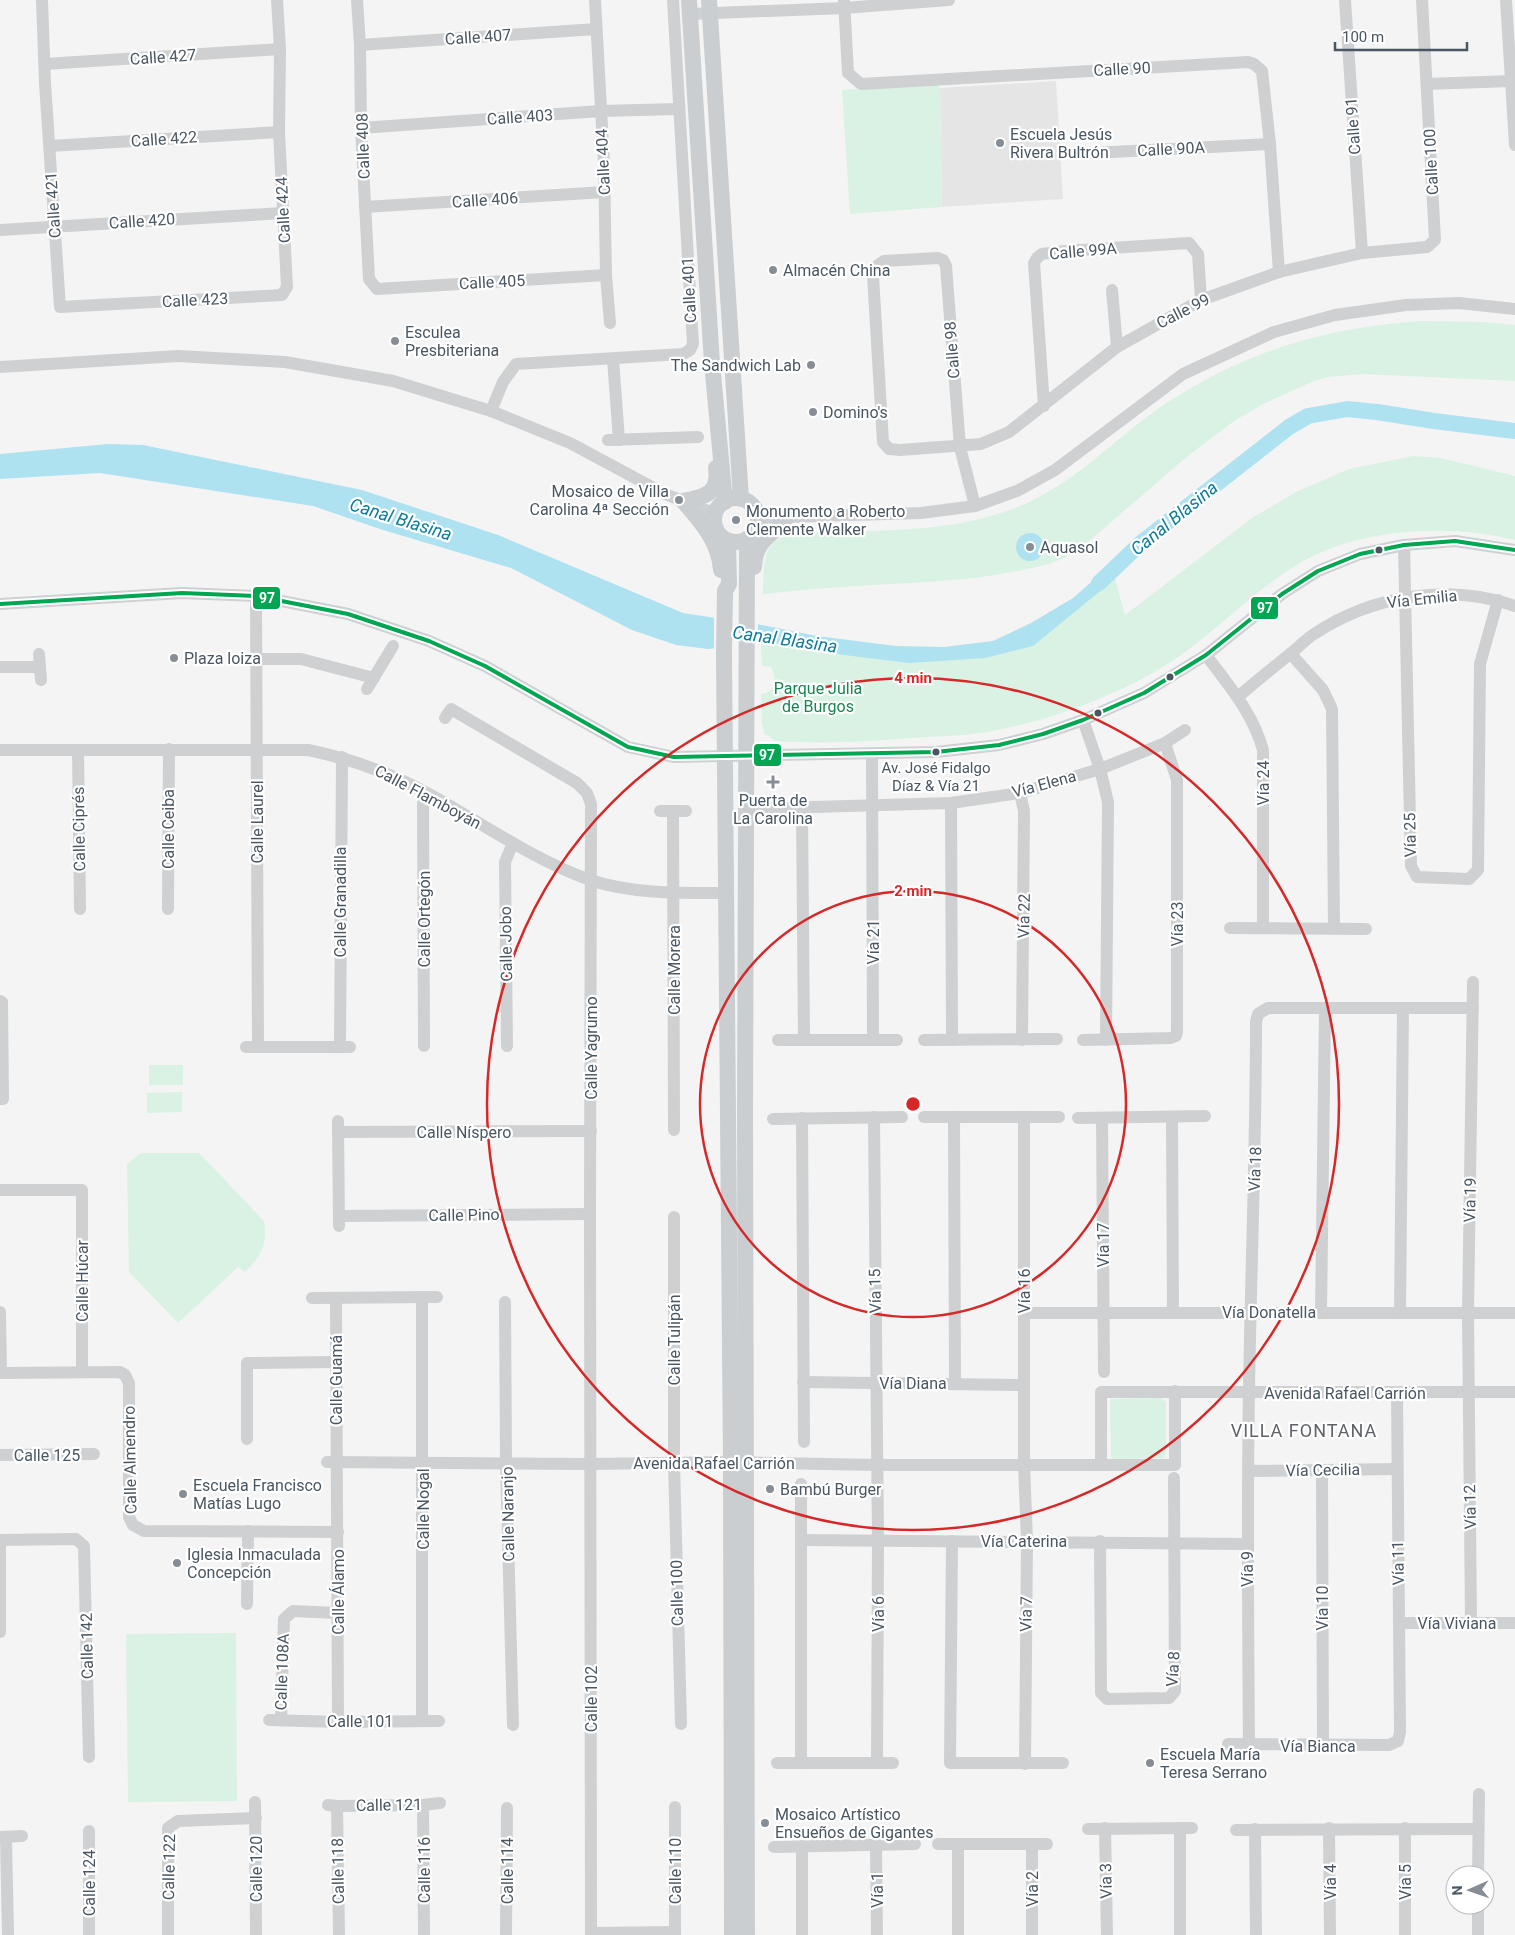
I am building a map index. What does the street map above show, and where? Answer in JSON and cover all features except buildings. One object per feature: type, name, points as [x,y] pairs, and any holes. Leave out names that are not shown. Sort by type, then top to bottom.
[{"type":"main road","points":[[689,7],[712,363],[727,505]]},
{"type":"main road","points":[[709,7],[727,505],[715,522],[717,530],[728,541],[740,542],[747,539],[755,530],[756,511],[751,505],[727,505]]},
{"type":"main road","points":[[719,435],[714,445],[717,473],[714,486],[705,496],[683,501],[714,541],[718,552],[725,597],[725,893],[739,1462],[747,1935]]},
{"type":"main road","points":[[750,602],[754,562],[758,550],[763,540],[780,527],[788,517]]},
{"type":"main road","points":[[732,1935],[747,757],[746,626],[752,613],[747,539]]},
{"type":"main road","points":[[725,597],[729,584],[728,541]]},
{"type":"street","name":"Calle 421","points":[[42,0],[44,82],[60,308],[99,305]]},
{"type":"street","name":"Calle 424","points":[[277,0],[280,49],[279,132],[287,287]]},
{"type":"street","name":"Calle 408","points":[[357,0],[360,45],[361,128],[369,279],[377,288]]},
{"type":"street","name":"Calle 404","points":[[595,0],[605,192],[606,275],[610,324]]},
{"type":"street","name":"Calle 401","points":[[491,412],[503,382],[516,364],[682,354],[690,350],[693,344],[673,0]]},
{"type":"street","points":[[689,7],[949,0]]},
{"type":"street","name":"Calle 91","points":[[1345,0],[1362,253]]},
{"type":"street","name":"Calle 100","points":[[1422,0],[1435,240]]},
{"type":"street","points":[[1506,0],[1515,144]]},
{"type":"street","name":"Calle 90","points":[[844,4],[848,73],[860,84],[1238,63],[1254,64],[1262,71],[1270,144],[1279,272]]},
{"type":"street","name":"Calle 407","points":[[360,45],[596,29]]},
{"type":"street","name":"Calle 427","points":[[45,64],[280,49]]},
{"type":"street","points":[[1427,84],[1511,81]]},
{"type":"street","name":"Calle 403","points":[[361,128],[601,111],[678,109]]},
{"type":"street","name":"Calle 422","points":[[50,146],[279,132]]},
{"type":"street","name":"Calle 90A","points":[[1072,154],[1270,144]]},
{"type":"street","name":"Calle 406","points":[[366,207],[605,192]]},
{"type":"street","name":"Calle 420","points":[[0,230],[283,213]]},
{"type":"street","name":"Calle 99","points":[[960,447],[981,444],[1009,432],[1117,347],[1201,300],[1279,272],[1362,253],[1427,248],[1435,240]]},
{"type":"street","name":"Calle 99A","points":[[1044,406],[1034,263],[1042,254],[1065,250],[1189,243],[1198,254],[1201,300]]},
{"type":"street","name":"Calle 98","points":[[960,447],[900,450],[889,449],[883,442],[873,276],[877,266],[884,261],[938,258],[943,260],[946,266],[960,447],[975,506]]},
{"type":"street","name":"Calle 405","points":[[377,288],[606,275]]},
{"type":"street","name":"Calle 423","points":[[99,305],[282,295],[287,287]]},
{"type":"street","points":[[1112,290],[1117,347]]},
{"type":"street","points":[[757,518],[921,513],[975,506],[1018,491],[1055,470],[1183,374],[1274,332],[1336,315],[1406,305],[1459,303],[1515,309]]},
{"type":"street","points":[[0,367],[178,356],[285,362],[393,381],[491,412],[570,443],[665,494],[683,501],[727,505]]},
{"type":"street","points":[[613,359],[614,440],[698,437]]},
{"type":"street","points":[[0,604],[182,593],[256,596],[348,614],[429,641],[485,666],[628,747],[674,756],[747,757],[936,752],[1000,745],[1043,734],[1083,720],[1144,693],[1206,655],[1282,594],[1318,571],[1360,554],[1404,545],[1455,541],[1515,550]]},
{"type":"street","name":"Vía 25","points":[[1404,545],[1411,866],[1418,877],[1469,879],[1478,870],[1480,664],[1498,600]]},
{"type":"street","name":"Vía Emilia","points":[[1238,697],[1314,634],[1350,614],[1384,602],[1405,597],[1458,593],[1498,600],[1515,606]]},
{"type":"street","name":"Calle Laurel","points":[[256,596],[257,749],[252,1047],[345,1047]]},
{"type":"street","points":[[367,689],[393,646]]},
{"type":"street","points":[[1291,654],[1323,690],[1332,709],[1334,928]]},
{"type":"street","name":"Vía 24","points":[[1206,655],[1238,697],[1257,730],[1263,750],[1263,928]]},
{"type":"street","points":[[256,658],[301,659],[374,678]]},
{"type":"street","points":[[0,667],[39,660],[41,680]]},
{"type":"street","name":"Calle Yagrumo","points":[[448,714],[577,783],[586,793],[591,804],[590,1464]]},
{"type":"street","points":[[1083,720],[1100,769],[1108,802],[1106,1040]]},
{"type":"street","name":"Vía Elena","points":[[745,809],[951,803],[1020,793],[1100,769],[1165,743],[1185,730]]},
{"type":"street","name":"Vía 23","points":[[1083,1040],[1171,1038],[1176,1036],[1178,780],[1165,743]]},
{"type":"street","name":"Calle Ceiba","points":[[168,909],[169,749]]},
{"type":"street","name":"Calle Flamboyán","points":[[0,750],[308,750],[342,757],[376,768],[428,794],[550,864],[592,880],[625,888],[674,894],[725,893]]},
{"type":"street","name":"Calle Ciprés","points":[[78,750],[80,909]]},
{"type":"street","name":"Vía 21","points":[[872,754],[873,1040]]},
{"type":"street","name":"Calle Granadilla","points":[[342,757],[345,1047]]},
{"type":"street","name":"Vía 22","points":[[1020,793],[1024,811],[1022,1040]]},
{"type":"street","name":"Calle Ortegón","points":[[424,1046],[423,804],[428,794]]},
{"type":"street","points":[[951,803],[952,1040]]},
{"type":"street","points":[[802,807],[804,1040]]},
{"type":"street","name":"Calle Morera","points":[[673,811],[674,1130]]},
{"type":"street","name":"Calle Jobo","points":[[507,1046],[505,862],[513,843]]},
{"type":"street","points":[[1230,928],[1366,929]]},
{"type":"street","name":"Vía 19","points":[[1469,1392],[1468,1313],[1473,982]]},
{"type":"street","points":[[1,1002],[1,1099]]},
{"type":"street","name":"Vía 18","points":[[1249,1392],[1256,1115],[1256,1022],[1258,1014],[1268,1008],[1404,1008]]},
{"type":"street","points":[[1321,1313],[1325,1008]]},
{"type":"street","points":[[1400,1313],[1404,1008],[1473,1008]]},
{"type":"street","points":[[924,1040],[1057,1039]]},
{"type":"street","points":[[778,1040],[897,1040]]},
{"type":"street","points":[[1078,1118],[1204,1116]]},
{"type":"street","points":[[773,1119],[902,1117]]},
{"type":"street","points":[[924,1117],[1060,1117]]},
{"type":"street","points":[[954,1117],[954,1383]]},
{"type":"street","name":"Vía 16","points":[[1024,1117],[1024,1464]]},
{"type":"street","points":[[1172,1117],[1173,1313]]},
{"type":"street","points":[[802,1118],[804,1442]]},
{"type":"street","name":"Vía 15","points":[[874,1118],[878,1465]]},
{"type":"street","name":"Vía 17","points":[[1102,1118],[1104,1372]]},
{"type":"street","name":"Calle Níspero","points":[[339,1221],[338,1127],[591,1131]]},
{"type":"street","name":"Calle Húcar","points":[[0,1190],[82,1190],[82,1372]]},
{"type":"street","name":"Calle Pino","points":[[339,1221],[590,1214]]},
{"type":"street","name":"Calle Tulipán","points":[[674,1217],[674,1463]]},
{"type":"street","points":[[312,1298],[437,1297]]},
{"type":"street","name":"Calle Guamá","points":[[332,1462],[336,1362],[336,1298]]},
{"type":"street","name":"Calle Nogal","points":[[422,1298],[422,1721]]},
{"type":"street","name":"Calle Naranjo","points":[[505,1302],[506,1463],[512,1725]]},
{"type":"street","points":[[0,1312],[0,1373]]},
{"type":"street","name":"Vía Donatella","points":[[1024,1313],[1515,1313]]},
{"type":"street","points":[[247,1439],[247,1363],[336,1362]]},
{"type":"street","name":"Calle Almendro","points":[[0,1373],[120,1372],[125,1375],[130,1383],[128,1517],[133,1525],[144,1530],[338,1532]]},
{"type":"street","name":"Vía Diana","points":[[803,1382],[1024,1384]]},
{"type":"street","name":"Avenida Rafael Carrión","points":[[332,1462],[590,1464],[739,1462],[878,1465],[1175,1464],[1175,1391]]},
{"type":"street","name":"Avenida Rafael Carrión","points":[[1101,1465],[1101,1392],[1515,1392]]},
{"type":"street","name":"Vía 9","points":[[1249,1392],[1247,1544],[1249,1745]]},
{"type":"street","name":"Vía 12","points":[[1469,1392],[1471,1622]]},
{"type":"street","name":"Vía 11","points":[[1397,1393],[1400,1732]]},
{"type":"street","name":"Calle 125","points":[[0,1455],[94,1454]]},
{"type":"street","name":"Calle Álamo","points":[[332,1462],[338,1532],[338,1722]]},
{"type":"street","name":"Calle 100","points":[[674,1463],[681,1724]]},
{"type":"street","name":"Calle 102","points":[[590,1464],[592,1934]]},
{"type":"street","name":"Vía 7","points":[[1024,1464],[1027,1541],[1025,1764]]},
{"type":"street","name":"Vía 6","points":[[877,1763],[878,1465]]},
{"type":"street","name":"Vía Cecilia","points":[[1248,1471],[1397,1469]]},
{"type":"street","name":"Vía 10","points":[[1322,1471],[1323,1746]]},
{"type":"street","name":"Vía 8","points":[[1100,1541],[1100,1693],[1107,1699],[1168,1698],[1175,1691],[1174,1478]]},
{"type":"street","points":[[801,1763],[802,1484]]},
{"type":"street","points":[[247,1604],[248,1531]]},
{"type":"street","name":"Calle 142","points":[[0,1540],[76,1539],[84,1546],[89,1757]]},
{"type":"street","points":[[0,1540],[0,1632]]},
{"type":"street","name":"Vía Caterina","points":[[802,1540],[878,1542],[1100,1541],[1247,1544]]},
{"type":"street","points":[[952,1542],[950,1763],[1063,1763]]},
{"type":"street","name":"Calle 108A","points":[[275,1720],[284,1618],[293,1611],[337,1613]]},
{"type":"street","name":"Vía Viviana","points":[[1399,1622],[1515,1623]]},
{"type":"street","name":"Calle 101","points":[[275,1720],[338,1722],[439,1720]]},
{"type":"street","name":"Vía Bianca","points":[[1228,1744],[1389,1745],[1398,1741],[1400,1732]]},
{"type":"street","points":[[777,1763],[893,1763]]},
{"type":"street","points":[[1478,1794],[1478,1865]]},
{"type":"street","name":"Calle 120","points":[[255,1802],[256,1935]]},
{"type":"street","name":"Calle 121","points":[[332,1806],[424,1805],[440,1803]]},
{"type":"street","name":"Calle 116","points":[[424,1805],[424,1935]]},
{"type":"street","name":"Calle 118","points":[[332,1806],[339,1935]]},
{"type":"street","name":"Calle 110","points":[[675,1807],[675,1934]]},
{"type":"street","name":"Calle 114","points":[[506,1935],[507,1808]]},
{"type":"street","name":"Calle 122","points":[[168,1935],[168,1828],[178,1821],[256,1818]]},
{"type":"street","name":"Vía 3","points":[[1105,1828],[1107,1935]]},
{"type":"street","points":[[1088,1829],[1186,1828],[1180,1935]]},
{"type":"street","points":[[1236,1830],[1329,1828],[1478,1829]]},
{"type":"street","name":"Vía 4","points":[[1329,1828],[1330,1935]]},
{"type":"street","name":"Vía 5","points":[[1405,1828],[1405,1935]]},
{"type":"street","points":[[1255,1829],[1256,1935]]},
{"type":"street","name":"Calle 124","points":[[89,1831],[89,1935]]},
{"type":"street","points":[[8,1935],[3,1837],[22,1836]]},
{"type":"street","points":[[774,1847],[915,1844]]},
{"type":"street","points":[[938,1844],[1047,1844]]},
{"type":"street","points":[[958,1844],[958,1935]]},
{"type":"street","name":"Vía 2","points":[[1032,1844],[1032,1935]]},
{"type":"street","points":[[802,1846],[802,1935]]},
{"type":"street","name":"Vía 1","points":[[876,1846],[877,1935]]},
{"type":"street","points":[[1478,1915],[1478,1935]]},
{"type":"street","points":[[592,1934],[675,1934]]},
{"type":"shaded area","name":"Escuela Jesús Rivera Bultrón","points":[[1056,81],[1063,199],[942,207],[940,88]]},
{"type":"green space","points":[[937,84],[940,88],[942,207],[850,214],[842,90]]},
{"type":"green space","points":[[1421,321],[1484,322],[1515,325],[1515,381],[1362,374],[1328,377],[1314,381],[1263,404],[1234,421],[1189,455],[1080,549],[1055,562],[995,575],[943,581],[763,594],[765,560],[772,544],[779,539],[803,533],[886,531],[941,526],[968,522],[994,515],[1040,497],[1058,486],[1159,408],[1190,388],[1221,372],[1284,346],[1316,337],[1385,324]]},
{"type":"green space","name":"Parque Julia de Burgos","points":[[1413,456],[1441,458],[1515,476],[1515,540],[1461,532],[1402,532],[1345,544],[1319,553],[1280,576],[1199,642],[1155,672],[1089,703],[1024,724],[966,735],[877,741],[775,741],[764,733],[761,694],[770,691],[774,684],[774,676],[771,667],[762,666],[761,643],[909,663],[1054,627],[1115,579],[1125,615],[1252,518],[1296,492],[1349,469]]},
{"type":"green space","points":[[149,1065],[183,1065],[183,1085],[149,1085]]},
{"type":"green space","points":[[182,1092],[182,1112],[147,1113],[147,1093]]},
{"type":"green space","points":[[141,1153],[199,1153],[264,1221],[265,1237],[262,1250],[245,1272],[238,1267],[178,1323],[129,1272],[127,1164]]},
{"type":"green space","points":[[1161,1398],[1166,1402],[1166,1453],[1164,1458],[1114,1459],[1111,1457],[1111,1399]]},
{"type":"green space","points":[[236,1633],[237,1801],[128,1802],[126,1634]]},
{"type":"water","points":[[108,444],[143,445],[362,490],[498,535],[683,613],[762,625],[817,636],[896,646],[944,647],[993,641],[1031,623],[1073,598],[1113,563],[1115,579],[1033,646],[985,658],[909,663],[844,655],[766,642],[708,649],[676,645],[632,630],[511,568],[383,530],[313,506],[100,473],[0,479],[0,454]]},
{"type":"water","name":"Aquasol","points":[[1030,533],[1040,537],[1044,547],[1040,557],[1030,561],[1020,557],[1016,547],[1020,537]]},
{"type":"pier","points":[[714,615],[758,622],[758,645],[714,651]]},
{"type":"waterway","name":"Canal Blasina","points":[[1099,583],[1141,543],[1289,427],[1308,416],[1347,409],[1515,431]]},
{"type":"transit line","name":"97","points":[[0,604],[182,593],[256,596],[348,614],[429,641],[485,666],[628,747],[674,757],[936,752],[999,745],[1043,734],[1083,720],[1144,693],[1206,655],[1282,594],[1318,571],[1360,554],[1404,545],[1455,541],[1515,550]]},
{"type":"place","name":"Escuela Jesús Rivera Bultrón","points":[[1000,143]]},
{"type":"place","name":"Almacén China","points":[[773,270]]},
{"type":"place","name":"Esculea Presbiteriana","points":[[395,341]]},
{"type":"place","name":"The Sandwich Lab","points":[[811,365]]},
{"type":"place","name":"Domino's","points":[[813,412]]},
{"type":"place","name":"Mosaico de Villa Carolina 4ª Sección","points":[[679,500]]},
{"type":"place","name":"Monumento a Roberto Clemente Walker","points":[[736,520]]},
{"type":"place","name":"Aquasol","points":[[1030,547]]},
{"type":"place","name":"Plaza loiza","points":[[174,658]]},
{"type":"place","name":"Av. José Fidalgo Díaz & Vía 21","points":[[936,752]]},
{"type":"place","name":"Puerta de La Carolina","points":[[773,782]]},
{"type":"place","name":"Bambú Burger","points":[[770,1489]]},
{"type":"place","name":"Escuela Francisco Matías Lugo","points":[[183,1494]]},
{"type":"place","name":"Iglesia Inmaculada Concepción","points":[[177,1563]]},
{"type":"place","name":"Escuela María Teresa Serrano","points":[[1150,1763]]},
{"type":"place","name":"Mosaico Artístico Ensueños de Gigantes","points":[[765,1823]]},
{"type":"district","name":"VILLA FONTANA","points":[[1304,1430]]}]
